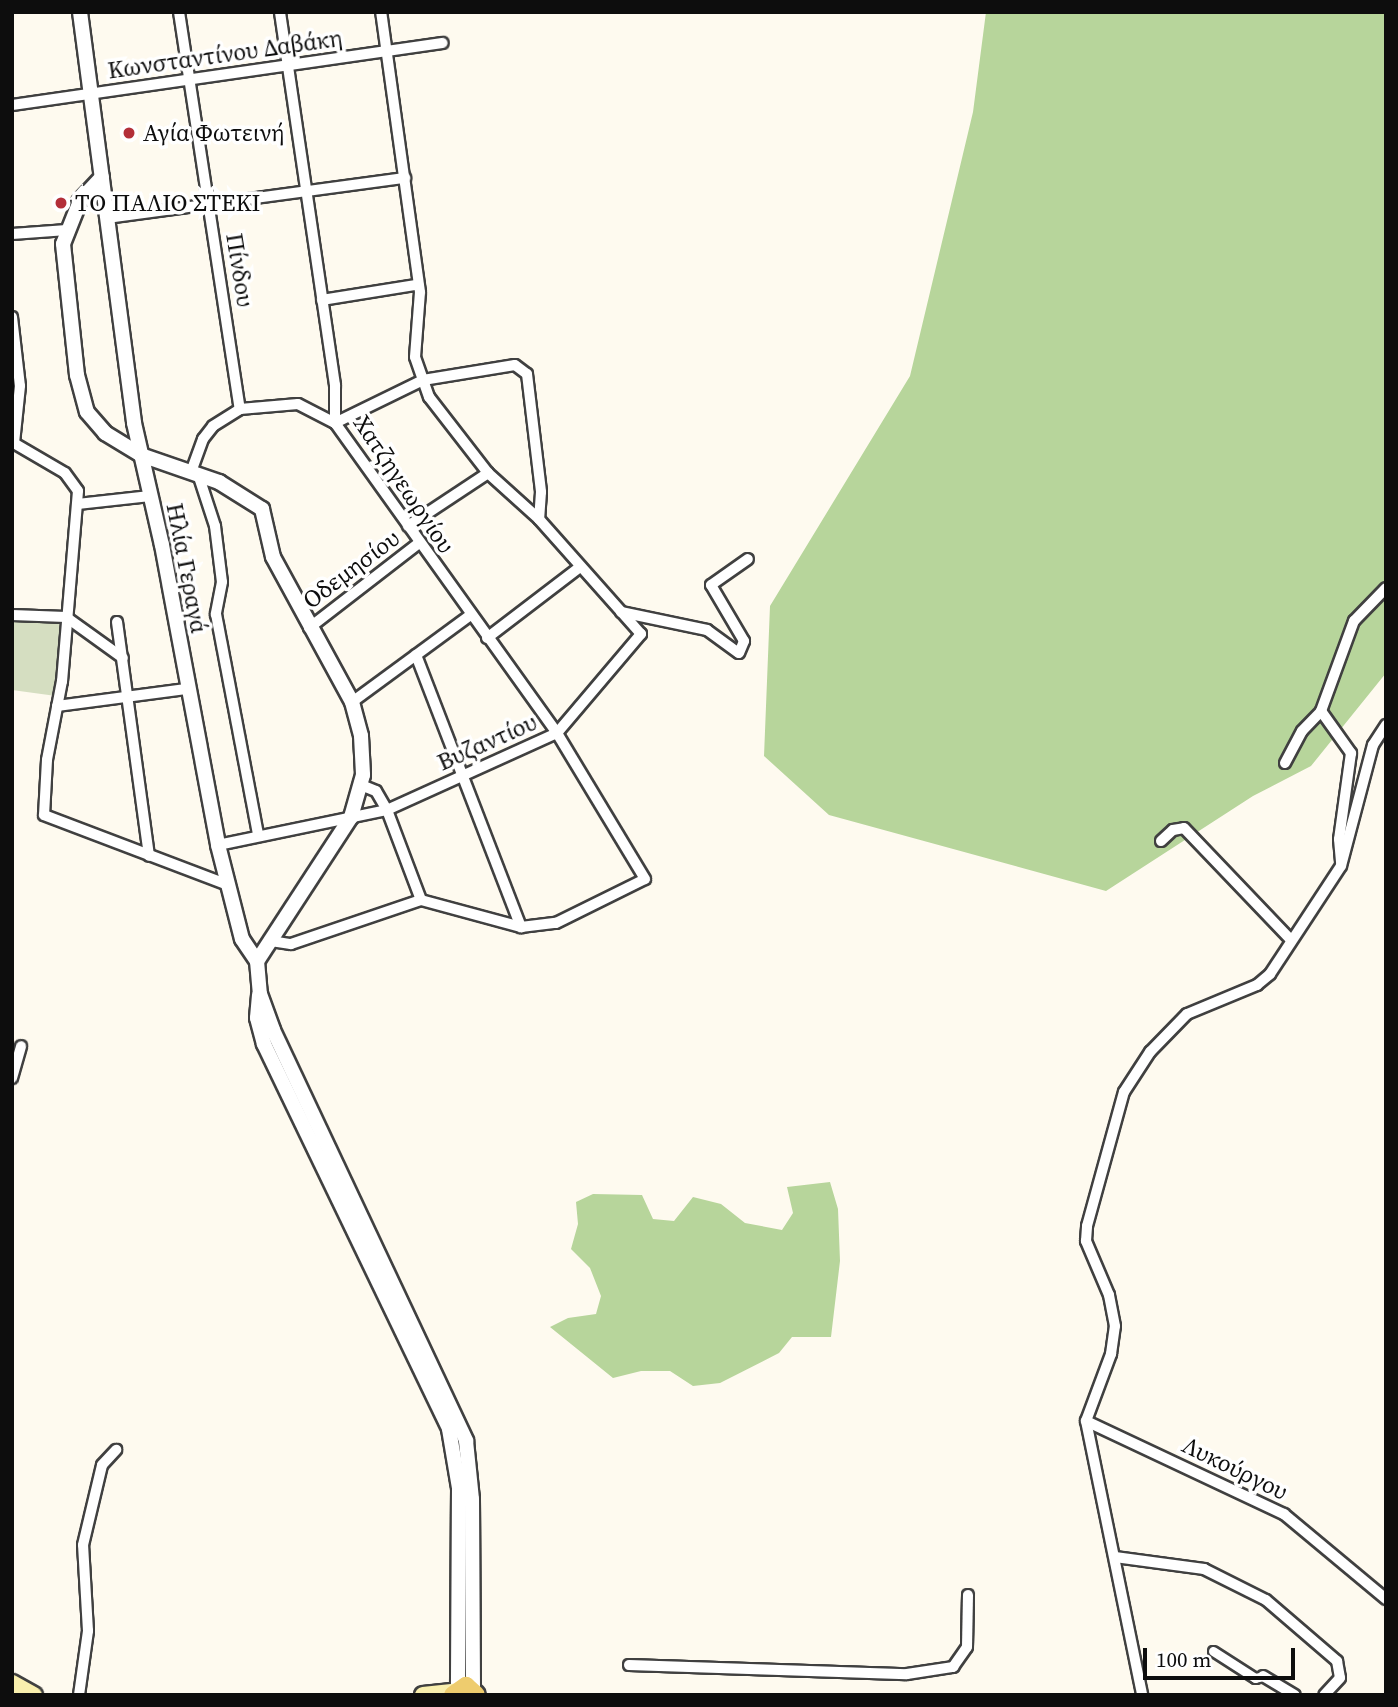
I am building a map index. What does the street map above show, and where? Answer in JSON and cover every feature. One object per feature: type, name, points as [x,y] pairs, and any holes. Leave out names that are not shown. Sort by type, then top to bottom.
[{"type":"main road","points":[[12,1683],[34,1695]]},
{"type":"main road","points":[[423,1695],[463,1692]]},
{"type":"street","name":"Ηλία Γεραγά","points":[[80,12],[141,455],[218,845],[242,939],[257,961]]},
{"type":"street","name":"Πίνδου","points":[[179,12],[240,409]]},
{"type":"street","name":"Χατζηγεωργίου","points":[[280,12],[335,386],[335,423],[469,616],[557,733],[645,879],[555,923],[521,927]]},
{"type":"street","points":[[381,12],[405,178],[420,311],[414,347],[423,380],[437,412],[488,473],[539,519],[621,612],[707,630],[739,653],[744,641],[711,585],[748,559]]},
{"type":"street","name":"Κωνσταντίνου Δαβάκη","points":[[12,105],[443,43]]},
{"type":"street","points":[[102,177],[80,201],[63,244],[81,394],[87,412],[105,433],[141,455],[241,492],[262,509],[272,557],[352,702],[363,749],[361,785],[351,817],[257,961],[260,994],[466,1441],[472,1499],[463,1692]]},
{"type":"street","points":[[107,218],[405,178]]},
{"type":"street","points":[[12,234],[67,230]]},
{"type":"street","points":[[322,300],[416,285]]},
{"type":"street","points":[[12,317],[20,386],[13,443],[65,473],[78,491],[57,706],[47,760],[44,815],[228,886]]},
{"type":"street","points":[[258,835],[216,614],[222,582],[215,526],[194,473],[203,439],[213,426],[240,409],[298,404],[335,423],[423,380],[515,365],[524,368],[541,492],[539,519]]},
{"type":"street","name":"Οδεμησίου","points":[[408,526],[488,473]]},
{"type":"street","points":[[78,504],[150,496]]},
{"type":"street","name":"Οδεμησίου","points":[[309,628],[419,543]]},
{"type":"street","points":[[487,638],[580,567]]},
{"type":"street","points":[[1285,763],[1302,731],[1321,711],[1354,621],[1386,588]]},
{"type":"street","name":"Βυζαντίου","points":[[218,845],[387,810],[557,733],[641,634],[621,612]]},
{"type":"street","points":[[12,615],[66,617],[123,658]]},
{"type":"street","points":[[352,702],[469,616]]},
{"type":"street","points":[[117,622],[149,856]]},
{"type":"street","points":[[416,655],[521,927]]},
{"type":"street","points":[[57,706],[186,689]]},
{"type":"street","points":[[1321,711],[1351,752],[1339,839],[1341,866]]},
{"type":"street","points":[[1142,1695],[1086,1421],[1111,1354],[1115,1326],[1109,1295],[1086,1241],[1087,1226],[1124,1092],[1171,1028],[1187,1014],[1264,981],[1341,866],[1373,745],[1386,725]]},
{"type":"street","points":[[361,785],[376,791],[387,810],[421,900]]},
{"type":"street","points":[[1161,841],[1172,830],[1184,828],[1290,939]]},
{"type":"street","points":[[271,941],[292,944],[421,900],[521,927]]},
{"type":"street","points":[[12,1078],[21,1046]]},
{"type":"street","name":"Λυκούργου","points":[[1086,1421],[1284,1514],[1386,1599]]},
{"type":"street","points":[[79,1695],[88,1631],[83,1545],[102,1465],[116,1450]]},
{"type":"street","points":[[1115,1557],[1204,1569],[1266,1600],[1337,1661],[1340,1678],[1324,1695]]},
{"type":"street","points":[[629,1665],[907,1674],[953,1667],[967,1647],[968,1595]]},
{"type":"street","points":[[1213,1651],[1255,1678],[1263,1676],[1296,1695]]},
{"type":"green space","points":[[986,12],[1386,12],[1386,673],[1311,766],[1253,796],[1106,891],[829,815],[764,756],[770,606],[910,376],[973,112]]},
{"type":"green space","points":[[12,619],[61,621],[56,696],[12,690]]},
{"type":"green space","points":[[830,1182],[838,1209],[840,1261],[831,1337],[792,1337],[779,1353],[720,1383],[693,1386],[670,1371],[641,1371],[613,1378],[550,1327],[568,1318],[596,1314],[601,1296],[590,1268],[571,1249],[578,1224],[576,1202],[593,1194],[642,1195],[653,1219],[674,1221],[693,1197],[721,1204],[745,1223],[782,1230],[793,1213],[787,1187]]},
{"type":"place","name":"Αγία Φωτεινή","points":[[129,133]]},
{"type":"place","name":"ΤΟ ΠΑΛΙΟ ΣΤΕΚΙ","points":[[61,203]]}]
